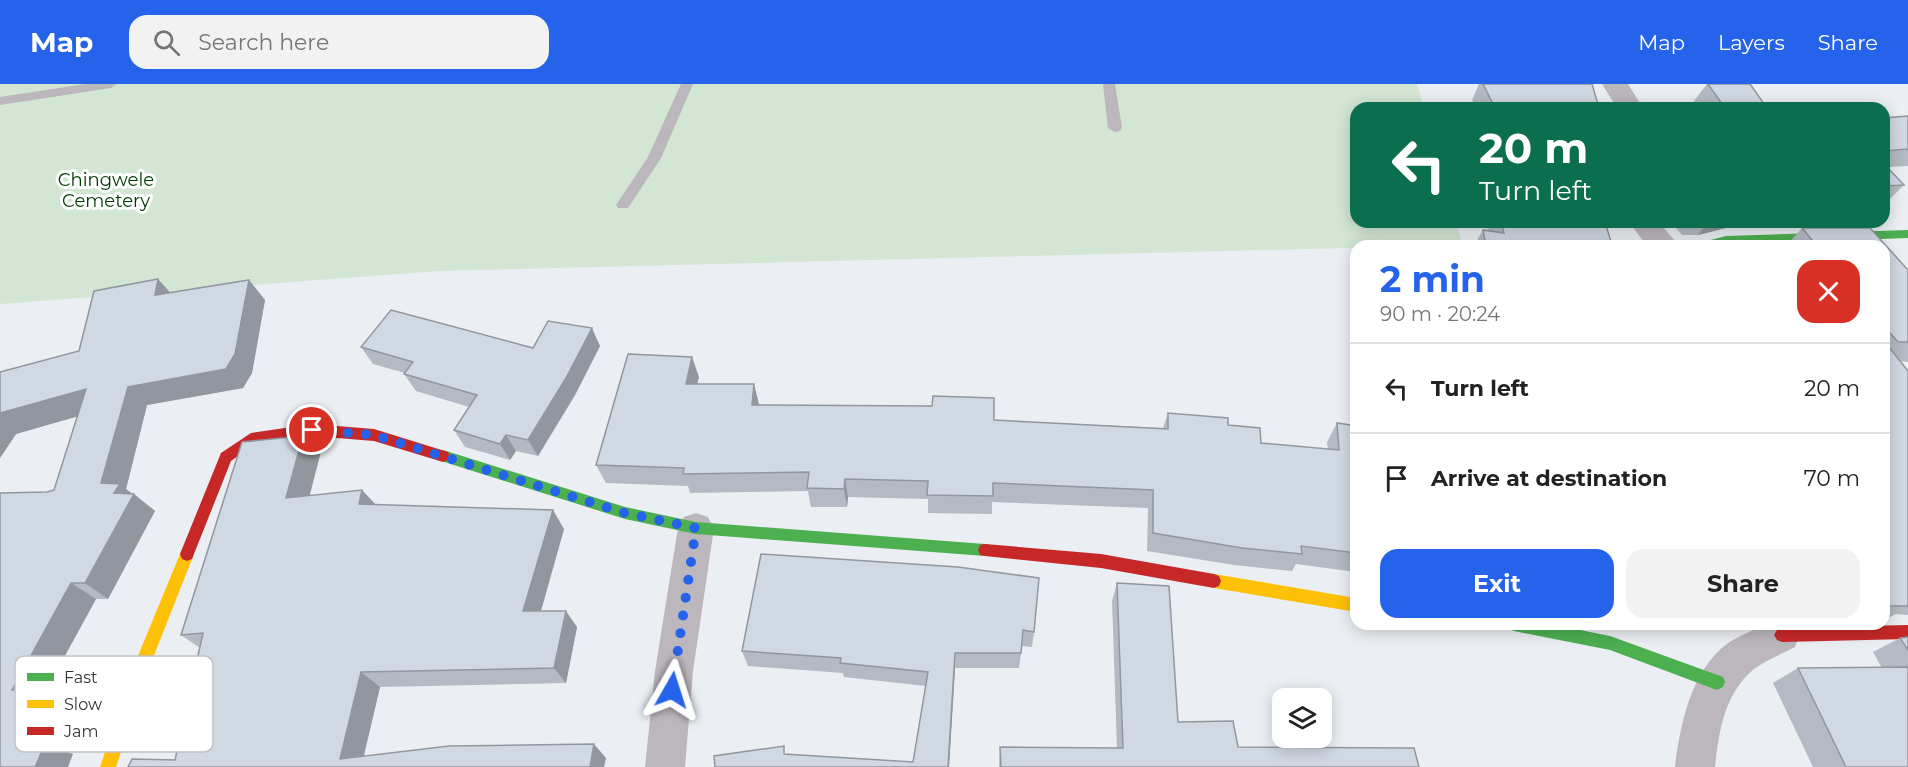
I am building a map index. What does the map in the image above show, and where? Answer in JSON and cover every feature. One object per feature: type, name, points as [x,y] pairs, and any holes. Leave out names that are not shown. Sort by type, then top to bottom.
[{"type":"street","points":[[1615,84],[1626,102]]},
{"type":"street","points":[[1648,228],[1659,240]]},
{"type":"street","points":[[1726,240],[1908,234]]},
{"type":"street","points":[[146,656],[226,457],[251,439],[312,430],[374,435],[625,513],[696,528],[941,546],[1101,561],[1350,604]]},
{"type":"street","points":[[665,767],[674,671],[696,528]]},
{"type":"street","points":[[1544,630],[1610,643],[1717,682]]},
{"type":"street","points":[[1695,767],[1704,719],[1717,682],[1741,657],[1783,630],[1908,632]]},
{"type":"street","points":[[108,767],[113,752]]},
{"type":"lane","points":[[0,100],[111,84]]},
{"type":"lane","points":[[624,205],[654,158],[687,84]]},
{"type":"lane","points":[[1109,84],[1115,128]]},
{"type":"green space","name":"Chingwele Cemetery","points":[[0,84],[1417,84],[1422,102],[1350,102],[1350,228],[1458,228],[1461,240],[1350,240],[1350,248],[438,271],[0,304]]},
{"type":"building","points":[[1483,84],[1592,84],[1597,102],[1492,102]]},
{"type":"building","points":[[1708,84],[1750,84],[1763,102],[1721,102]]},
{"type":"building","points":[[1908,116],[1908,149],[1890,150],[1890,118]]},
{"type":"building","points":[[1890,170],[1904,185],[1890,186]]},
{"type":"building","points":[[1503,228],[1607,228],[1610,240],[1485,240],[1483,230],[1504,233]]},
{"type":"building","points":[[1802,228],[1870,228],[1881,240],[1812,240]]},
{"type":"building","points":[[1890,250],[1908,270],[1908,342],[1898,342],[1890,333]]},
{"type":"building","points":[[158,279],[155,295],[249,280],[235,354],[226,369],[128,387],[101,483],[120,484],[114,493],[134,494],[85,583],[71,583],[31,656],[15,656],[15,685],[12,690],[15,690],[15,752],[42,752],[35,767],[0,767],[0,493],[54,490],[86,389],[0,413],[0,372],[79,351],[94,291]]},
{"type":"building","points":[[391,310],[533,348],[548,321],[592,328],[566,378],[528,440],[506,435],[500,444],[454,430],[477,395],[404,374],[413,362],[361,347]]},
{"type":"building","points":[[1890,348],[1908,371],[1908,606],[1890,606]]},
{"type":"building","points":[[628,354],[692,357],[686,384],[754,384],[752,405],[932,406],[933,396],[994,398],[994,420],[1168,429],[1168,413],[1228,418],[1228,425],[1260,428],[1261,443],[1339,450],[1337,423],[1350,425],[1350,552],[1301,546],[1302,554],[1242,548],[1153,533],[1153,490],[993,483],[993,496],[927,495],[928,481],[845,479],[844,489],[807,488],[809,472],[683,474],[684,468],[596,465]]},
{"type":"building","points":[[303,436],[286,498],[362,490],[359,504],[553,510],[523,611],[566,611],[554,668],[361,672],[340,759],[449,746],[594,744],[590,767],[128,767],[132,759],[175,760],[177,752],[213,752],[213,656],[198,656],[203,633],[181,635],[242,442]]},
{"type":"building","points":[[761,554],[958,567],[1039,578],[1034,632],[1023,630],[1021,653],[955,653],[948,767],[715,767],[714,756],[784,746],[784,754],[913,762],[928,672],[840,663],[841,658],[742,651]]},
{"type":"building","points":[[1117,583],[1169,586],[1178,722],[1233,721],[1238,747],[1414,748],[1419,767],[1001,767],[1000,747],[1123,748]]},
{"type":"building","points":[[1908,637],[1908,650],[1900,638]]},
{"type":"building","points":[[1908,667],[1908,767],[1846,767],[1798,668]]},
{"type":"traffic: fast","points":[[1726,240],[1908,234]]},
{"type":"traffic: fast","points":[[443,456],[625,513],[696,528],[985,550]]},
{"type":"traffic: fast","points":[[1544,630],[1610,643],[1717,682]]},
{"type":"traffic: slow","points":[[146,656],[187,554]]},
{"type":"traffic: slow","points":[[1214,581],[1350,604]]},
{"type":"traffic: slow","points":[[108,767],[113,752]]},
{"type":"traffic: jam","points":[[187,554],[226,457],[251,439],[312,430],[374,435],[443,456]]},
{"type":"traffic: jam","points":[[985,550],[1101,561],[1214,581]]},
{"type":"traffic: jam","points":[[1782,635],[1908,632]]},
{"type":"route","points":[[312,430],[374,435],[625,513],[696,528],[672,690]]}]
